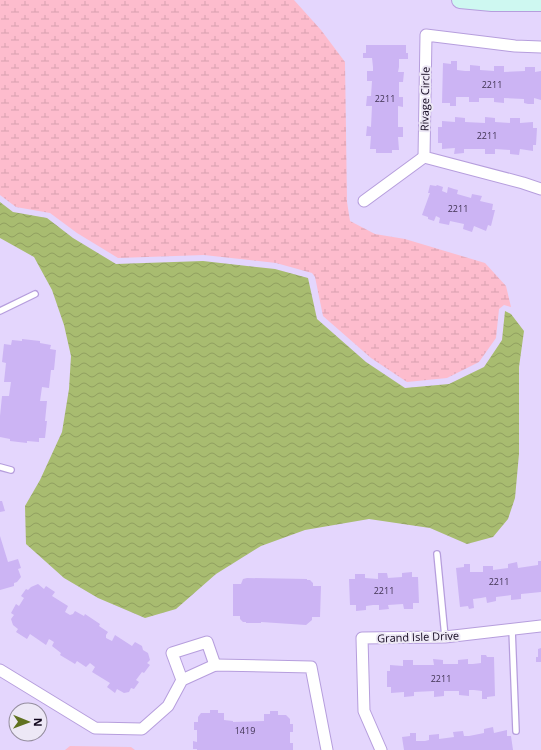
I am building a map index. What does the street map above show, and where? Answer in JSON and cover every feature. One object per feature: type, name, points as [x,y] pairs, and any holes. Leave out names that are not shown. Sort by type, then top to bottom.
[{"type":"street","points":[[460,0],[492,3],[541,3]]},
{"type":"street","name":"Rivage Circle","points":[[424,157],[426,35],[515,46],[541,47]]},
{"type":"street","points":[[364,201],[424,157],[541,189]]},
{"type":"street","name":"Grand Isle Drive","points":[[381,750],[364,711],[362,638],[445,637],[541,626]]},
{"type":"street","points":[[182,680],[172,653],[207,642],[215,665]]},
{"type":"street","points":[[0,670],[95,728],[142,729],[168,706],[182,680],[215,665],[311,667],[327,750]]},
{"type":"lane","points":[[0,311],[36,294]]},
{"type":"lane","points":[[0,467],[11,470]]},
{"type":"lane","points":[[437,554],[445,637]]},
{"type":"lane","points":[[512,629],[516,731]]},
{"type":"green space","points":[[0,0],[294,0],[321,30],[345,62],[347,202],[350,221],[375,234],[405,239],[485,263],[506,286],[511,307],[504,305],[499,309],[496,338],[479,362],[447,378],[407,382],[371,358],[323,316],[315,277],[312,273],[276,263],[204,255],[118,258],[77,233],[50,213],[16,207],[0,195]]},
{"type":"green space","points":[[70,746],[131,747],[135,750],[65,750]]},
{"type":"water","points":[[0,202],[13,212],[47,218],[73,238],[116,264],[203,261],[275,269],[308,278],[317,319],[366,362],[405,388],[449,384],[484,367],[502,340],[505,311],[511,314],[524,331],[519,367],[519,454],[515,498],[508,519],[493,537],[467,544],[430,528],[369,519],[305,530],[261,546],[216,574],[176,609],[145,618],[98,598],[64,578],[26,544],[25,506],[40,480],[62,432],[69,389],[71,356],[64,325],[52,290],[34,257],[0,238]]},
{"type":"building","points":[[366,45],[406,45],[406,53],[408,53],[408,59],[399,59],[398,72],[404,72],[403,82],[399,82],[399,97],[403,97],[403,107],[398,106],[398,127],[403,127],[403,137],[398,137],[399,150],[392,150],[392,153],[376,153],[376,149],[370,149],[371,136],[366,136],[367,126],[371,127],[372,106],[366,106],[367,96],[371,96],[372,81],[367,81],[367,71],[373,71],[373,67],[372,58],[363,58],[363,53],[366,53]]},
{"type":"building","points":[[451,61],[457,61],[457,70],[465,71],[470,71],[470,65],[480,66],[480,70],[494,71],[494,66],[504,66],[504,72],[525,71],[525,67],[535,67],[535,72],[541,71],[541,100],[534,98],[534,104],[524,103],[524,99],[504,98],[504,103],[494,102],[494,98],[479,98],[479,102],[469,102],[469,97],[456,97],[456,106],[450,106],[450,103],[442,103],[443,63],[451,64]]},
{"type":"building","points":[[455,117],[465,118],[465,122],[485,123],[485,117],[495,118],[495,122],[510,123],[510,118],[520,118],[520,123],[533,122],[533,128],[537,128],[536,145],[533,145],[533,151],[520,149],[519,155],[510,154],[510,150],[495,149],[495,154],[485,154],[485,149],[464,149],[464,153],[454,154],[455,148],[442,149],[442,143],[438,143],[438,127],[442,127],[442,121],[455,122]]},
{"type":"building","points":[[430,185],[443,187],[442,191],[447,193],[448,187],[458,190],[457,194],[471,198],[472,194],[482,196],[480,201],[493,204],[492,210],[495,210],[491,226],[488,225],[486,231],[474,226],[472,232],[463,229],[464,224],[450,221],[449,225],[439,223],[440,218],[436,216],[434,221],[422,215],[430,193],[428,193]]},
{"type":"building","points":[[22,339],[40,341],[40,343],[51,345],[50,349],[56,350],[54,370],[51,370],[49,388],[42,387],[40,401],[47,401],[45,421],[47,421],[45,438],[39,438],[39,442],[27,441],[27,443],[10,441],[10,439],[0,437],[2,396],[9,396],[11,382],[4,382],[6,363],[2,362],[4,344],[11,345],[12,340],[22,341]]},
{"type":"building","points":[[0,501],[2,501],[5,511],[0,512]]},
{"type":"building","points":[[0,536],[8,562],[18,559],[21,568],[18,569],[21,577],[14,583],[14,586],[0,590]]},
{"type":"building","points":[[538,561],[541,561],[541,592],[521,594],[521,599],[511,600],[511,595],[496,597],[496,601],[487,603],[486,597],[473,599],[474,608],[469,609],[468,606],[460,607],[456,568],[464,567],[464,564],[470,564],[470,572],[483,572],[483,566],[493,566],[493,570],[508,568],[508,564],[517,562],[518,568],[538,565]]},
{"type":"building","points":[[412,572],[412,577],[418,577],[419,603],[413,603],[413,609],[404,609],[403,604],[388,605],[389,609],[379,610],[379,605],[373,605],[366,606],[366,610],[356,611],[356,605],[350,605],[349,579],[355,579],[355,574],[365,574],[365,578],[378,579],[378,573],[387,573],[388,578],[402,577],[402,573]]},
{"type":"building","points":[[243,579],[310,580],[313,583],[313,586],[321,586],[320,617],[312,617],[312,620],[306,625],[243,622],[240,619],[240,616],[233,616],[233,584],[241,584]]},
{"type":"building","points":[[38,584],[44,589],[46,586],[55,592],[52,596],[68,606],[65,612],[70,615],[75,611],[84,616],[85,614],[100,624],[99,626],[108,632],[106,638],[112,641],[115,635],[132,646],[135,642],[142,646],[143,650],[148,653],[150,660],[147,663],[150,665],[136,680],[139,682],[134,689],[131,688],[129,692],[124,693],[117,689],[115,693],[107,687],[110,683],[92,672],[95,667],[90,663],[86,667],[77,661],[75,664],[60,655],[61,653],[52,646],[54,642],[49,639],[46,645],[30,634],[27,639],[16,632],[18,629],[13,625],[11,619],[14,615],[11,613],[16,604],[19,606],[24,598],[21,596],[26,589],[28,590]]},
{"type":"building","points":[[541,648],[541,662],[536,662],[536,657],[538,657],[538,649]]},
{"type":"building","points":[[481,655],[494,657],[495,696],[487,697],[487,699],[482,699],[482,691],[474,690],[469,690],[469,696],[459,695],[459,691],[444,691],[444,696],[434,697],[434,691],[414,692],[414,696],[404,697],[404,692],[391,693],[391,687],[387,687],[387,671],[390,671],[390,665],[403,666],[403,660],[413,660],[413,665],[434,665],[433,659],[443,660],[443,664],[458,664],[458,660],[468,659],[468,664],[473,664],[481,663]]},
{"type":"building","points":[[210,710],[218,710],[218,713],[224,713],[224,720],[233,722],[264,721],[264,714],[270,714],[270,711],[278,711],[278,715],[286,715],[290,719],[290,724],[293,724],[293,732],[290,732],[290,743],[293,743],[293,750],[193,749],[193,741],[197,742],[197,730],[194,730],[194,722],[198,722],[198,717],[201,713],[210,713]]},
{"type":"building","points":[[493,727],[494,733],[507,730],[507,736],[511,736],[513,750],[404,750],[402,737],[410,736],[410,733],[416,733],[416,741],[425,741],[429,740],[429,735],[439,734],[439,739],[454,737],[453,732],[463,731],[464,736],[469,736],[484,733],[484,729]]}]
